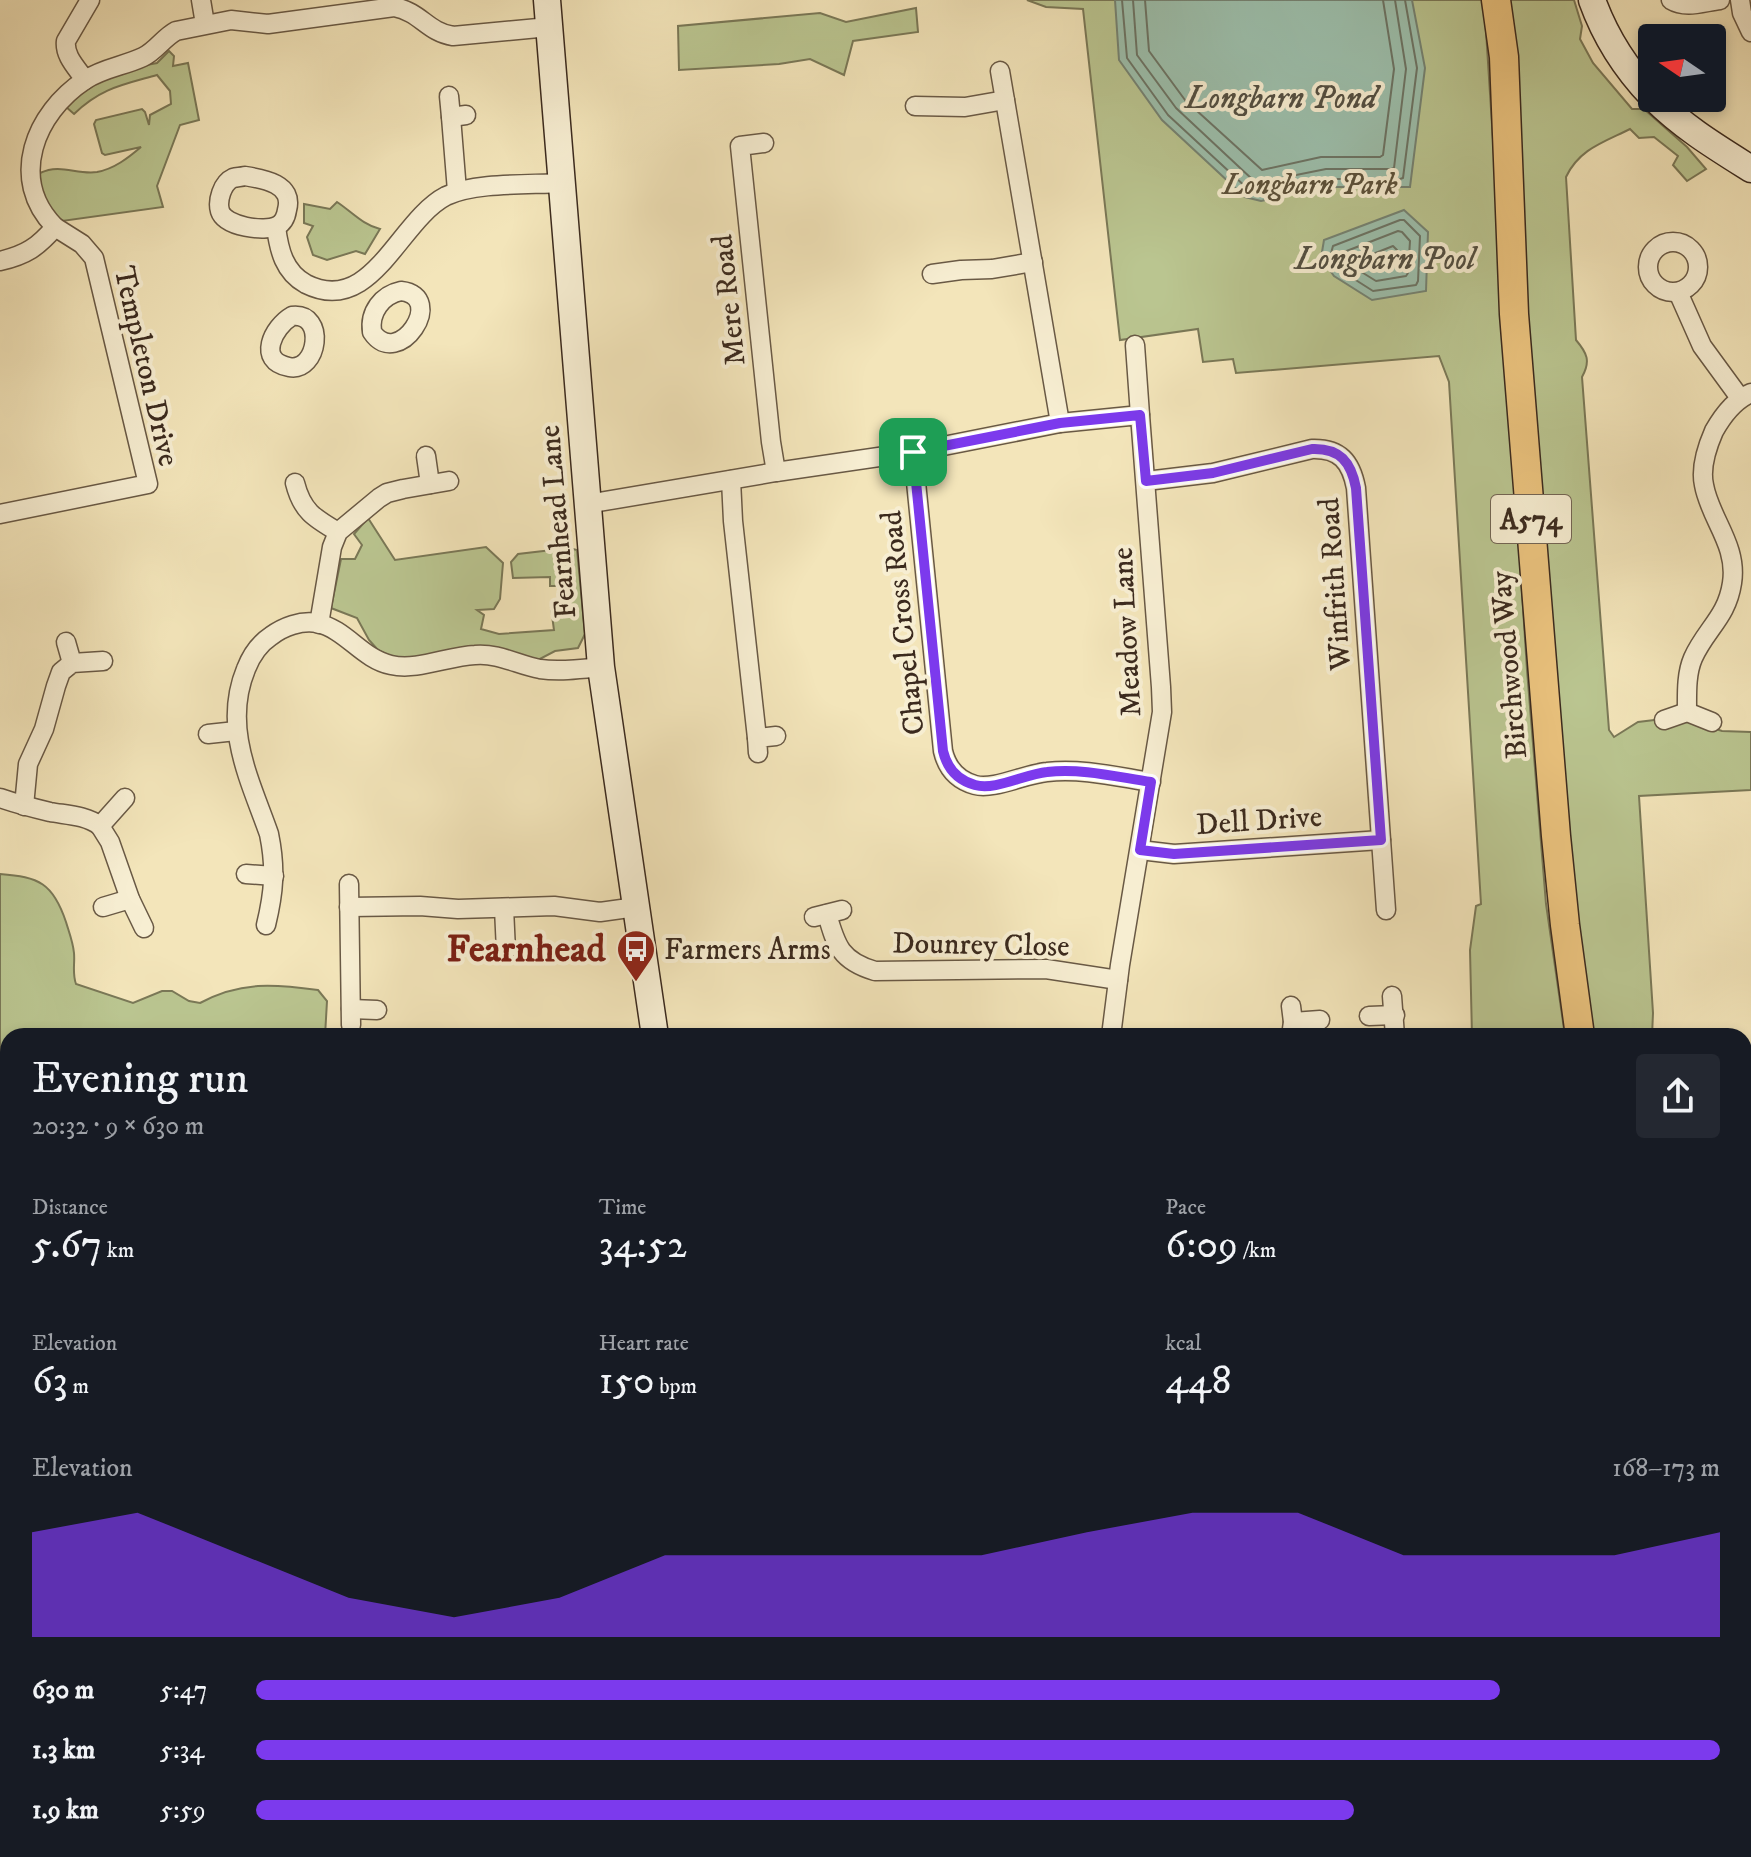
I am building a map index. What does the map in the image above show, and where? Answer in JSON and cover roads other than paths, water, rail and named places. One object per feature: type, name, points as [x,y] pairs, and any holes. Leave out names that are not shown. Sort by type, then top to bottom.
[{"type":"main road","name":"Birchwood Way","points":[[1496,0],[1504,57],[1514,314],[1556,836],[1579,1028]]},
{"type":"street","points":[[85,80],[65,47],[90,0]]},
{"type":"street","points":[[201,0],[205,24]]},
{"type":"street","name":"Fearnhead Lane","points":[[547,0],[601,667],[654,1028]]},
{"type":"street","points":[[1592,0],[1600,22],[1623,63],[1638,80]]},
{"type":"street","points":[[1671,0],[1687,6],[1720,0]]},
{"type":"street","points":[[1740,0],[1751,32]]},
{"type":"street","name":"Templeton Drive","points":[[0,514],[148,484],[94,258],[82,244],[55,227],[42,211],[33,192],[31,166],[35,141],[46,119],[72,90],[99,72],[145,56],[176,31],[231,20],[268,24],[365,4],[403,8],[416,14],[438,33],[453,36],[549,27]]},
{"type":"street","points":[[1000,71],[1060,423]]},
{"type":"street","points":[[449,96],[459,116],[457,191]]},
{"type":"street","points":[[915,106],[965,107],[1005,100]]},
{"type":"street","points":[[1669,112],[1751,169]]},
{"type":"street","name":"Mere Road","points":[[764,143],[740,146],[776,472]]},
{"type":"street","points":[[276,227],[285,264],[296,279],[330,291],[350,288],[365,280],[420,215],[437,201],[457,191],[562,183]]},
{"type":"street","points":[[0,261],[25,254],[55,227]]},
{"type":"street","points":[[932,274],[1033,262]]},
{"type":"street","points":[[365,280],[384,299]]},
{"type":"street","points":[[302,316],[313,287]]},
{"type":"street","points":[[1678,292],[1702,346],[1745,395],[1721,418],[1704,461],[1703,483],[1730,548],[1734,565],[1733,582],[1721,617],[1692,660],[1687,682],[1687,712]]},
{"type":"street","name":"Meadow Lane","points":[[1112,1028],[1162,700],[1135,345]]},
{"type":"street","points":[[587,504],[913,452],[1060,423],[1140,415]]},
{"type":"street","name":"Winfrith Road","points":[[1146,481],[1213,473],[1312,449],[1328,450],[1347,462],[1356,488],[1386,910]]},
{"type":"street","name":"Chapel Cross Road","points":[[913,452],[943,751],[949,768],[962,780],[978,786],[996,785],[1049,771],[1091,773],[1151,782]]},
{"type":"street","points":[[319,624],[332,547],[338,532],[387,493],[440,482],[426,456]]},
{"type":"street","points":[[731,480],[758,746],[776,736]]},
{"type":"street","points":[[295,483],[303,505],[338,532]]},
{"type":"street","points":[[266,925],[274,876],[269,834],[240,751],[236,707],[250,659],[266,639],[286,627],[319,624],[340,633],[364,652],[388,665],[413,666],[480,654],[509,658],[539,669],[601,667]]},
{"type":"street","points":[[66,642],[72,663]]},
{"type":"street","points":[[24,806],[28,764],[44,729],[61,672],[72,663],[103,661]]},
{"type":"street","points":[[1664,720],[1687,712],[1712,722]]},
{"type":"street","points":[[208,734],[236,731]]},
{"type":"street","points":[[0,798],[83,818],[100,826],[110,842],[144,928]]},
{"type":"street","points":[[100,826],[125,798]]},
{"type":"street","name":"Dell Drive","points":[[1140,850],[1174,854],[1381,840]]},
{"type":"street","points":[[246,874],[274,876]]},
{"type":"street","points":[[349,884],[351,1017],[377,1010]]},
{"type":"street","points":[[103,907],[130,899]]},
{"type":"street","points":[[349,907],[458,909],[554,906],[600,912],[636,907]]},
{"type":"street","points":[[504,908],[506,951]]},
{"type":"street","name":"Dounrey Close","points":[[827,914],[833,937],[844,955],[854,963],[875,971],[1046,969],[1118,980]]},
{"type":"street","points":[[1369,1016],[1394,1005],[1395,1028]]},
{"type":"street","points":[[1292,1021],[1320,1020]]},
{"type":"water","name":"Longbarn Pond","points":[[1115,0],[1412,0],[1425,68],[1410,187],[1326,187],[1261,201],[1245,197],[1162,120],[1119,60]]},
{"type":"water","name":"Longbarn Pool","points":[[1404,210],[1428,232],[1426,291],[1372,300],[1334,276],[1321,258],[1324,240]]},
{"type":"place","name":"Farmers Arms","points":[[636,983]]},
{"type":"district","name":"Fearnhead","points":[[526,948]]},
{"type":"park label","name":"Longbarn Park","points":[[1310,184]]}]
